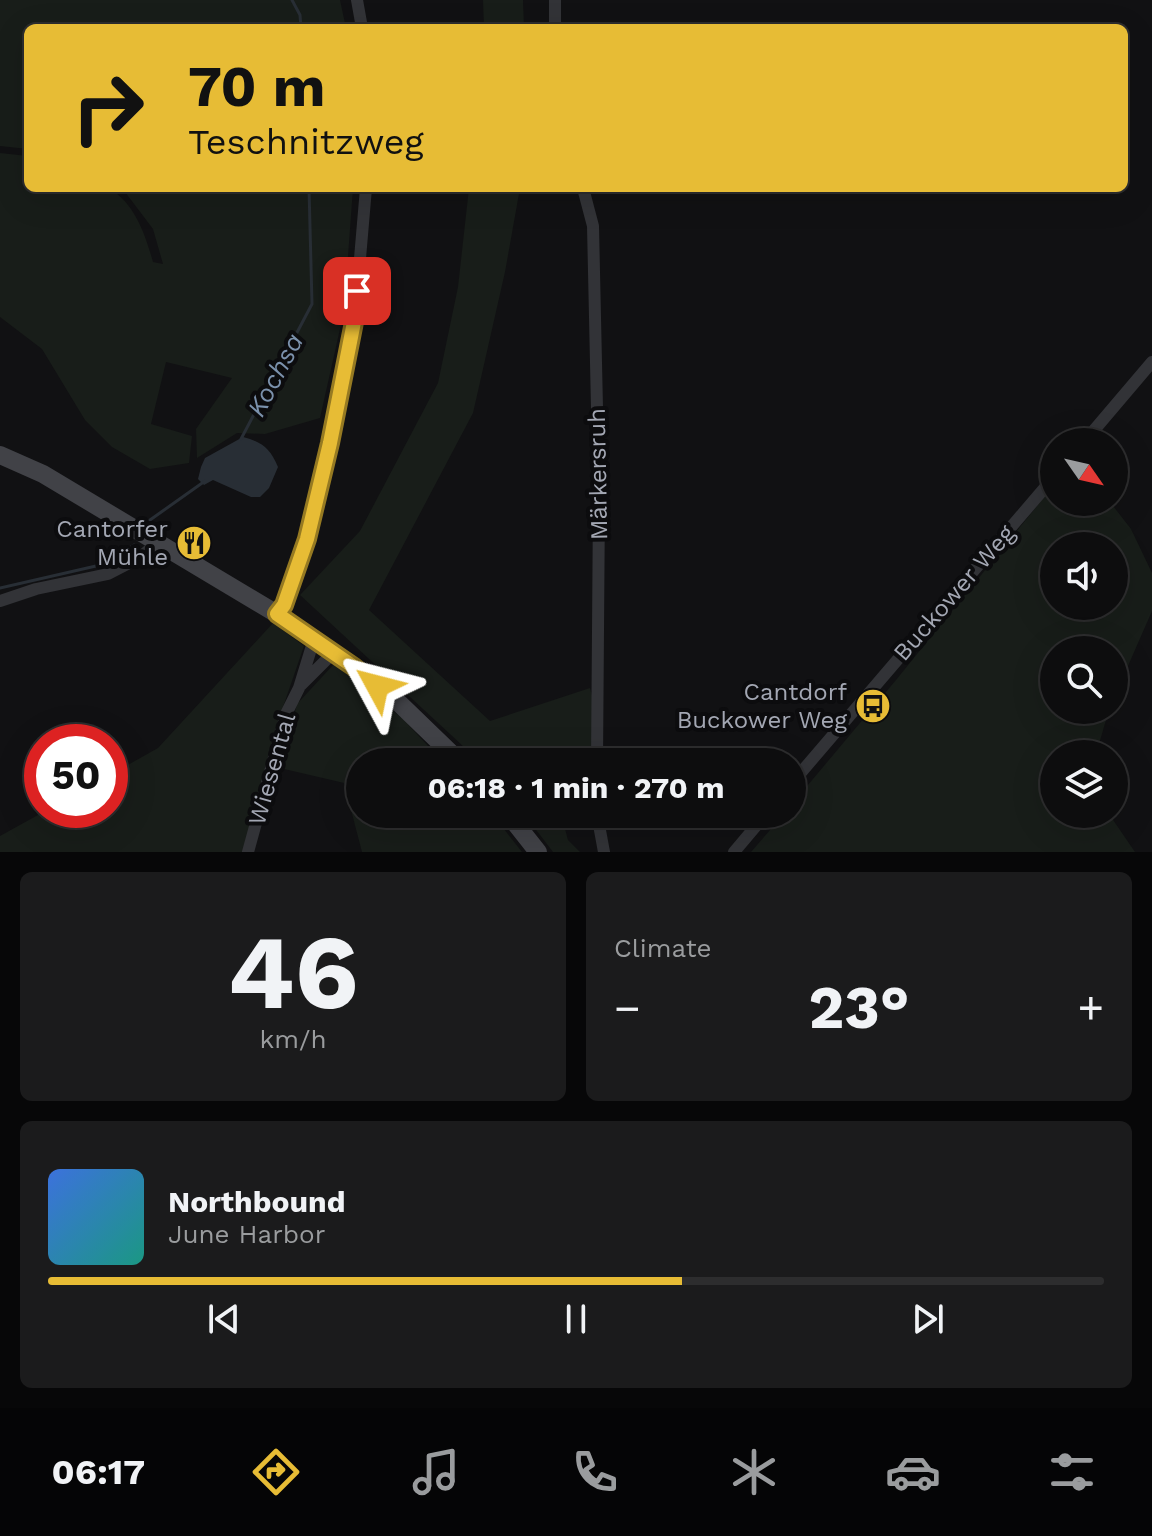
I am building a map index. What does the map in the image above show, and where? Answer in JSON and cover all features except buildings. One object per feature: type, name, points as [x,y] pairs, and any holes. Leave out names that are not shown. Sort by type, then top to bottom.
[{"type":"main road","points":[[0,455],[43,474],[277,614],[400,704],[446,748]]},
{"type":"main road","points":[[519,828],[538,852]]},
{"type":"street","points":[[357,0],[361,24]]},
{"type":"street","points":[[555,0],[555,24]]},
{"type":"street","points":[[277,614],[284,605],[307,539],[333,429],[355,317],[366,192]]},
{"type":"street","name":"Märkersruh","points":[[584,192],[593,226],[599,499],[597,748]]},
{"type":"street","points":[[1096,428],[1152,362]]},
{"type":"street","name":"Buckower Weg","points":[[806,767],[1040,493]]},
{"type":"street","points":[[0,601],[36,589],[108,574],[139,558],[159,542]]},
{"type":"street","name":"Wiesental","points":[[248,852],[286,714],[299,688],[314,639]]},
{"type":"street","name":"Wiesental","points":[[299,688],[333,653]]},
{"type":"street","points":[[600,828],[604,852]]},
{"type":"street","points":[[734,852],[754,828]]},
{"type":"shaded area","points":[[0,0],[340,0],[345,24],[24,24],[24,149],[0,146]]},
{"type":"shaded area","points":[[483,0],[523,0],[524,24],[484,24]]},
{"type":"shaded area","points":[[0,153],[24,156],[24,192],[114,192],[118,195],[133,211],[153,262],[163,264],[153,229],[125,192],[353,192],[344,311],[320,418],[265,434],[237,433],[197,458],[196,429],[232,378],[166,362],[151,424],[192,436],[189,463],[150,469],[112,447],[85,420],[42,349],[0,317]]},
{"type":"shaded area","points":[[469,192],[519,192],[505,272],[473,413],[369,610],[490,721],[590,688],[593,699],[593,748],[465,748],[300,595],[360,531],[438,383],[458,287]]},
{"type":"shaded area","points":[[243,437],[265,447],[278,467],[269,488],[260,497],[251,497],[213,480],[204,485],[198,479],[205,458]]},
{"type":"shaded area","points":[[1040,502],[1040,516],[1121,516],[1131,529],[1152,573],[1152,611],[1128,666],[1128,636],[1040,636],[1040,724],[1105,724],[1100,740],[1040,740],[1040,828],[1119,828],[1135,852],[751,852],[772,828],[806,828],[806,787]]},
{"type":"shaded area","points":[[273,623],[304,646],[282,710],[246,852],[0,852],[0,836],[24,823],[24,828],[128,828],[128,765],[158,748]]},
{"type":"shaded area","points":[[334,664],[403,719],[430,748],[346,748],[346,791],[344,783],[280,768],[297,704]]},
{"type":"shaded area","points":[[356,828],[503,828],[522,852],[362,852]]},
{"type":"shaded area","points":[[535,828],[565,828],[568,840],[580,852],[553,852]]},
{"type":"waterway","name":"Kochsa","points":[[292,0],[300,15],[301,24]]},
{"type":"waterway","name":"Kochsa","points":[[241,439],[312,304],[309,192]]},
{"type":"waterway","name":"Kochsa","points":[[150,520],[205,481]]},
{"type":"waterway","name":"Kochsa","points":[[0,588],[109,563],[134,545]]},
{"type":"place","name":"Cantorfer Mühle","points":[[194,543]]},
{"type":"place","name":"Cantdorf Buckower Weg","points":[[873,706]]},
{"type":"route","points":[[357,291],[355,317],[330,443],[307,539],[284,605],[277,614],[377,686]]}]
